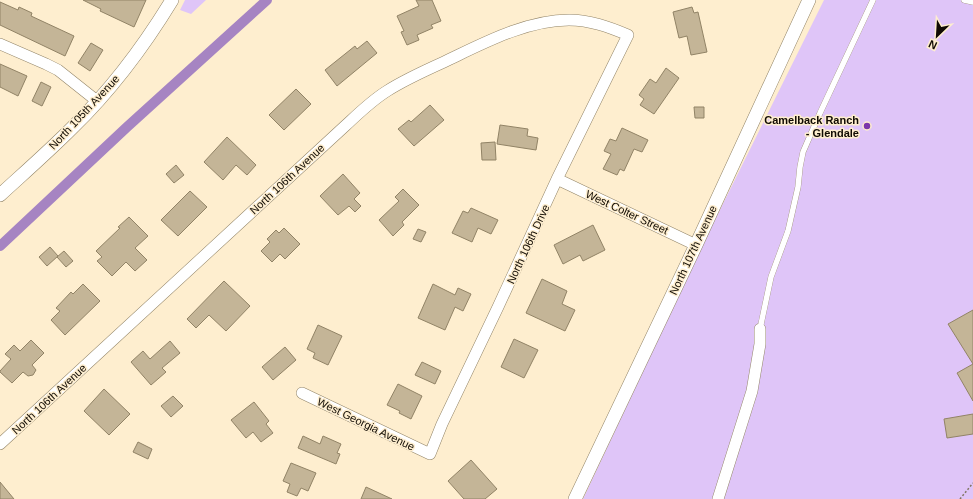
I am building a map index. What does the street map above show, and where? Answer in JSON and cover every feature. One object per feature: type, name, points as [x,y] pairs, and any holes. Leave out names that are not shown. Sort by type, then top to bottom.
[{"type":"street","name":"North 105th Avenue","points":[[0,195],[72,128],[97,101],[119,76],[141,47],[172,0]]},
{"type":"street","name":"North 107th Avenue","points":[[576,499],[696,245],[809,0]]},
{"type":"street","name":"North 106th Avenue","points":[[0,444],[348,122],[386,91],[482,44],[528,26],[551,21],[570,20],[591,22],[610,27],[628,35]]},
{"type":"street","name":"North 106th Drive","points":[[430,454],[442,424],[628,35]]},
{"type":"street","points":[[0,44],[58,70],[97,101]]},
{"type":"street","name":"West Colter Street","points":[[558,179],[696,245]]},
{"type":"street","points":[[718,499],[752,391],[760,344],[760,329]]},
{"type":"street","name":"West Georgia Avenue","points":[[302,393],[430,454]]},
{"type":"lane","points":[[760,329],[771,277],[788,230],[798,186],[803,152],[873,0]]},
{"type":"lane","points":[[964,0],[973,2]]},
{"type":"path","points":[[960,499],[973,483]]},
{"type":"shaded area","points":[[185,0],[206,0],[191,14],[180,10]]},
{"type":"shaded area","name":"Camelback Ranch - Glendale","points":[[824,0],[973,0],[973,499],[583,499],[699,252]]},
{"type":"building","points":[[83,0],[146,0],[134,27],[100,11],[101,9]]},
{"type":"building","points":[[416,0],[432,0],[441,21],[431,25],[433,28],[417,35],[419,40],[407,45],[401,32],[404,31],[397,16],[419,6]]},
{"type":"building","points":[[0,2],[18,10],[19,7],[32,13],[31,16],[74,36],[65,56],[0,25]]},
{"type":"building","points":[[692,7],[694,13],[698,12],[707,52],[691,55],[687,36],[679,38],[673,12]]},
{"type":"building","points":[[367,41],[377,53],[337,86],[325,70],[355,46],[357,49]]},
{"type":"building","points":[[91,43],[103,50],[90,71],[78,63]]},
{"type":"building","points":[[0,64],[27,76],[18,96],[0,87]]},
{"type":"building","points":[[666,68],[679,78],[654,114],[640,105],[644,99],[639,95],[650,79],[656,83]]},
{"type":"building","points":[[41,82],[51,87],[42,106],[32,101]]},
{"type":"building","points":[[296,89],[311,104],[284,130],[269,115]]},
{"type":"building","points":[[430,105],[444,120],[414,146],[398,129],[409,120],[411,122]]},
{"type":"building","points":[[694,107],[704,107],[704,118],[695,118]]},
{"type":"building","points":[[500,125],[528,129],[527,136],[538,138],[536,150],[497,144]]},
{"type":"building","points":[[622,128],[648,140],[642,152],[634,149],[624,171],[620,169],[617,175],[603,169],[611,154],[604,151],[610,139],[616,141]]},
{"type":"building","points":[[227,137],[256,165],[247,175],[236,165],[223,180],[204,162]]},
{"type":"building","points":[[495,142],[496,160],[482,160],[481,143]]},
{"type":"building","points":[[176,165],[184,175],[174,183],[166,174]]},
{"type":"building","points":[[343,174],[360,193],[354,199],[361,206],[355,212],[349,206],[338,215],[320,196]]},
{"type":"building","points":[[403,189],[419,205],[402,222],[404,225],[393,236],[379,220],[399,201],[395,197]]},
{"type":"building","points":[[190,191],[207,207],[178,236],[161,220]]},
{"type":"building","points":[[471,208],[498,220],[491,234],[478,228],[472,242],[452,233],[463,211],[468,213]]},
{"type":"building","points":[[129,217],[148,236],[135,248],[147,260],[135,271],[126,262],[112,276],[97,261],[102,257],[96,251],[120,228],[118,227]]},
{"type":"building","points":[[593,225],[605,250],[583,261],[580,255],[563,264],[554,245]]},
{"type":"building","points":[[284,228],[300,244],[285,259],[280,254],[272,262],[261,251],[270,242],[267,239],[276,230],[279,233]]},
{"type":"building","points":[[418,229],[426,232],[421,242],[413,239]]},
{"type":"building","points":[[50,247],[58,256],[47,266],[39,257]]},
{"type":"building","points":[[64,251],[73,261],[66,267],[57,257]]},
{"type":"building","points":[[542,279],[567,291],[562,304],[575,310],[565,331],[526,313]]},
{"type":"building","points":[[224,281],[250,306],[226,331],[209,315],[196,328],[187,319]]},
{"type":"building","points":[[83,284],[100,301],[65,335],[51,320],[60,311],[56,308],[71,292],[73,294]]},
{"type":"building","points":[[433,284],[455,295],[458,288],[471,294],[463,311],[455,307],[445,330],[418,318]]},
{"type":"building","points":[[973,310],[973,364],[948,324]]},
{"type":"building","points":[[318,325],[342,336],[328,365],[313,358],[315,353],[307,349]]},
{"type":"building","points":[[514,339],[538,350],[524,378],[501,367]]},
{"type":"building","points":[[31,340],[44,353],[32,365],[36,370],[33,375],[28,376],[23,372],[12,383],[0,372],[11,359],[5,354],[14,345],[20,351]]},
{"type":"building","points":[[170,341],[180,353],[162,368],[166,372],[151,385],[131,362],[143,351],[150,359]]},
{"type":"building","points":[[285,347],[296,360],[273,380],[262,367]]},
{"type":"building","points":[[422,362],[441,371],[435,384],[415,375]]},
{"type":"building","points":[[973,364],[973,401],[957,373]]},
{"type":"building","points":[[398,384],[422,396],[411,419],[399,413],[400,411],[387,405]]},
{"type":"building","points":[[104,389],[130,414],[109,435],[84,411]]},
{"type":"building","points":[[173,396],[183,406],[171,417],[161,406]]},
{"type":"building","points":[[254,402],[269,421],[266,424],[273,433],[261,442],[253,432],[246,438],[231,420]]},
{"type":"building","points":[[973,414],[973,434],[947,438],[944,419]]},
{"type":"building","points":[[303,436],[320,444],[323,436],[341,444],[337,453],[340,454],[336,464],[298,448]]},
{"type":"building","points":[[138,442],[152,449],[148,459],[133,452]]},
{"type":"building","points":[[471,460],[497,489],[485,499],[464,499],[448,481]]},
{"type":"building","points":[[291,463],[316,473],[308,491],[301,488],[297,496],[287,492],[290,484],[283,481]]},
{"type":"building","points":[[0,482],[14,499],[0,499]]},
{"type":"building","points":[[366,487],[392,499],[361,499]]},
{"type":"waterway","points":[[0,246],[127,127],[267,0]]},
{"type":"place","name":"Camelback Ranch - Glendale","points":[[867,126]]}]
